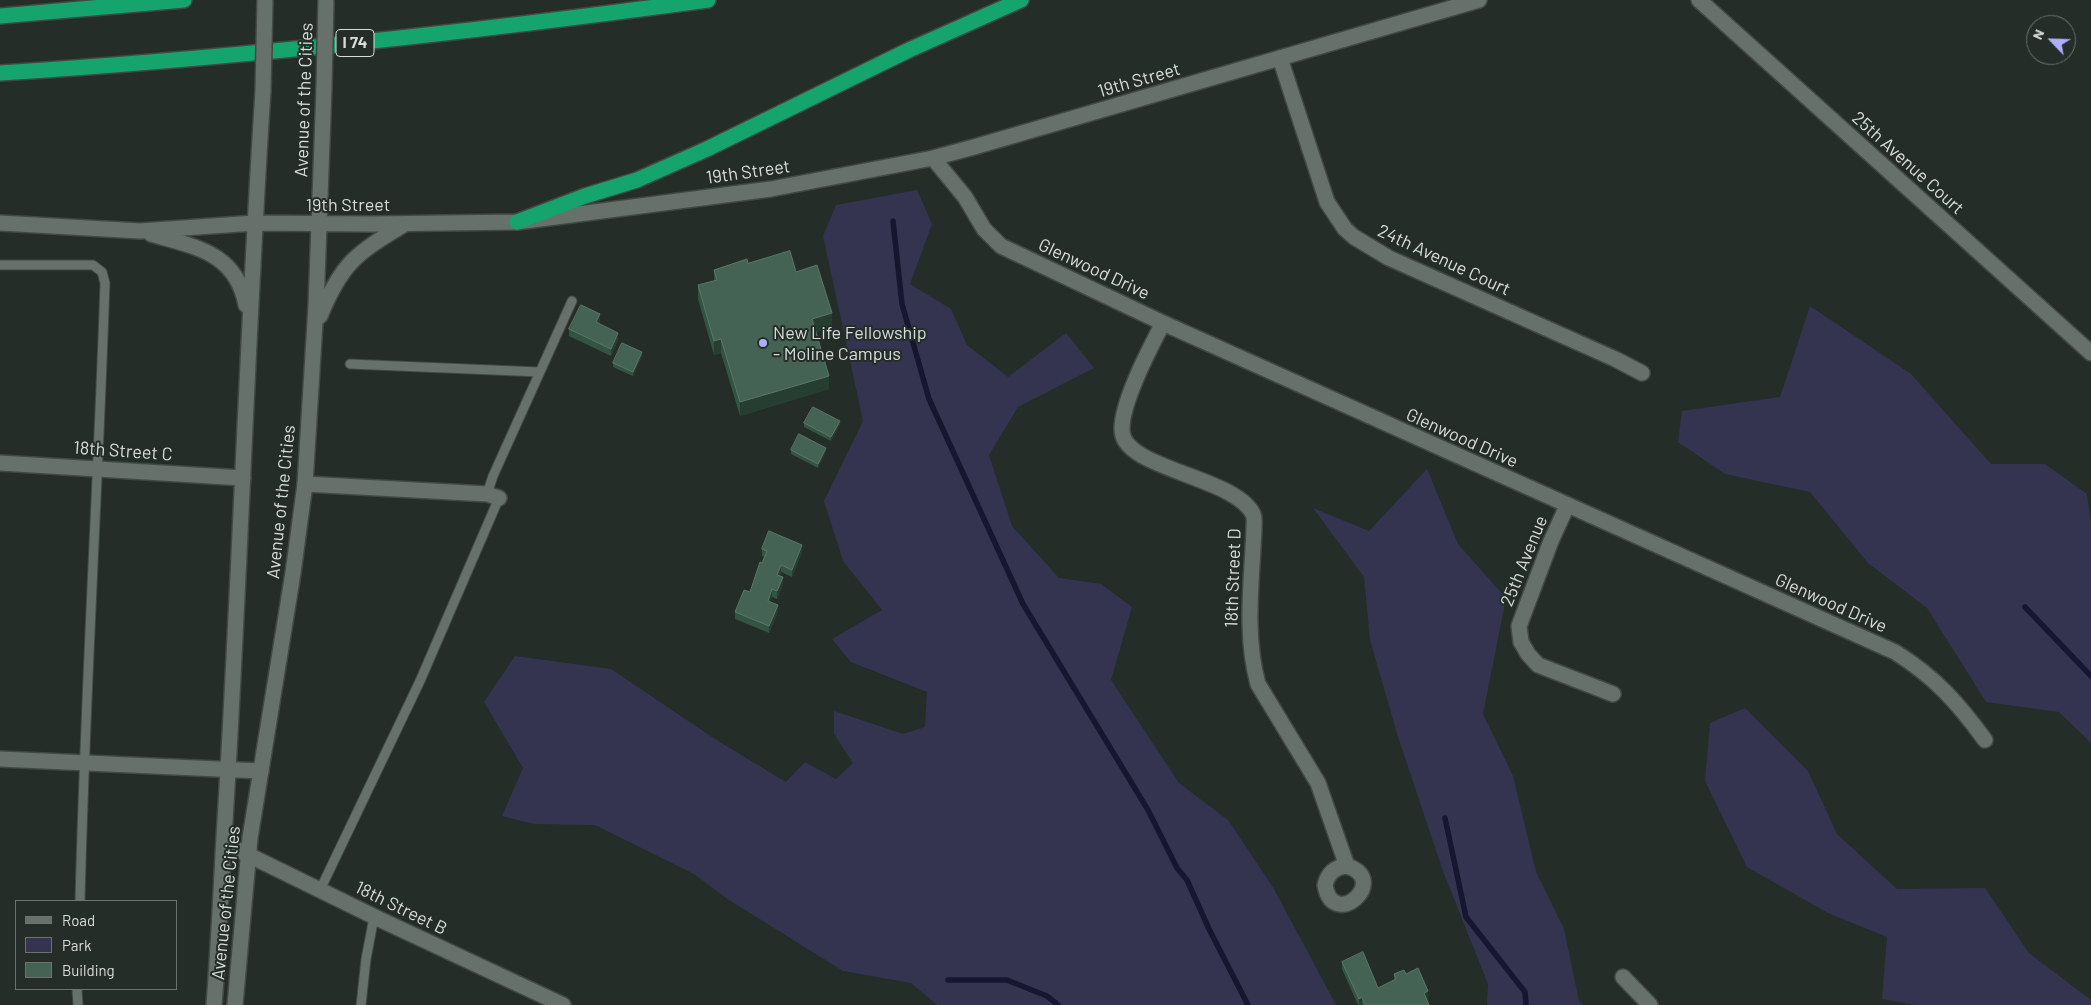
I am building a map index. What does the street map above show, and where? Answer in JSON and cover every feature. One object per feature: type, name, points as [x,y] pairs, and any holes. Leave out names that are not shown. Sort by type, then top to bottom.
[{"type":"highway","points":[[0,16],[184,0]]},
{"type":"highway","name":"I 74","points":[[0,73],[374,41],[538,23],[708,0]]},
{"type":"highway","points":[[517,222],[585,196],[646,176],[707,149],[909,50],[1021,0]]},
{"type":"street","name":"Avenue of the Cities","points":[[214,1005],[229,769],[251,333],[265,0]]},
{"type":"street","name":"Avenue of the Cities","points":[[235,1005],[248,854],[293,573],[305,484],[315,329],[326,0]]},
{"type":"street","name":"19th Street","points":[[0,223],[140,231],[255,223],[517,222],[771,189],[933,158],[1479,0]]},
{"type":"street","name":"25th Avenue Court","points":[[1699,0],[2091,353]]},
{"type":"street","name":"24th Avenue Court","points":[[1280,58],[1327,202],[1345,230],[1389,258],[1615,359],[1642,373]]},
{"type":"street","name":"Glenwood Drive","points":[[933,158],[965,197],[984,229],[1001,246],[1163,323],[1895,652],[1919,667],[1961,706],[1985,740]]},
{"type":"street","points":[[315,329],[330,292],[344,268],[363,250],[406,223]]},
{"type":"street","points":[[140,231],[204,250],[218,257],[234,275],[243,289],[251,333]]},
{"type":"street","name":"18th Street D","points":[[1163,323],[1142,364],[1124,415],[1123,439],[1134,451],[1154,462],[1181,471],[1219,488],[1241,501],[1253,514],[1250,623],[1251,647],[1258,684],[1318,783],[1347,866]]},
{"type":"street","name":"18th Street C","points":[[0,463],[243,478]]},
{"type":"street","points":[[305,484],[492,496]]},
{"type":"street","name":"25th Avenue","points":[[1567,506],[1551,541],[1519,626],[1521,642],[1528,654],[1538,665],[1613,694]]},
{"type":"street","points":[[0,759],[261,771]]},
{"type":"street","name":"18th Street B","points":[[224,842],[374,917],[563,1005]]},
{"type":"street","points":[[1623,977],[1650,1005]]},
{"type":"lane","points":[[0,265],[93,265],[102,272],[105,283],[99,468],[83,764],[80,900]]},
{"type":"lane","points":[[320,890],[420,681],[492,496],[493,476],[572,301]]},
{"type":"lane","points":[[350,364],[540,372]]},
{"type":"lane","points":[[361,1005],[366,959],[374,917]]},
{"type":"lane","points":[[77,990],[78,1005]]},
{"type":"green space","points":[[917,190],[932,224],[910,284],[951,309],[967,345],[1008,377],[1066,333],[1094,368],[1018,407],[989,455],[1012,526],[1059,578],[1101,584],[1132,607],[1111,680],[1179,783],[1228,820],[1274,889],[1336,1005],[937,1005],[911,983],[843,971],[726,898],[694,874],[595,825],[534,824],[502,816],[523,768],[484,702],[515,656],[611,669],[718,741],[786,782],[805,762],[836,779],[853,763],[834,734],[834,711],[903,734],[925,727],[927,692],[851,662],[832,639],[882,610],[843,561],[824,501],[863,421],[823,236],[836,205]]},
{"type":"green space","points":[[1810,306],[1911,374],[1991,464],[2045,464],[2087,494],[2091,523],[2091,743],[2059,712],[1986,702],[1927,608],[1868,563],[1810,492],[1725,474],[1678,442],[1682,411],[1780,397]]},
{"type":"green space","points":[[1427,469],[1458,544],[1506,598],[1483,714],[1513,776],[1536,872],[1564,929],[1579,1001],[1583,1005],[1487,1005],[1488,984],[1443,871],[1398,737],[1370,640],[1364,577],[1313,508],[1369,531]]},
{"type":"green space","points":[[1745,708],[1808,771],[1837,834],[1897,889],[1985,888],[2029,953],[2091,1000],[2091,1005],[1915,1005],[1882,999],[1887,937],[1828,913],[1747,867],[1705,781],[1710,723]]},
{"type":"building","name":"New Life Fellowship - Moline Campus","points":[[790,251],[796,272],[817,265],[832,313],[812,319],[829,376],[740,402],[721,339],[714,341],[698,285],[717,280],[714,270],[747,259],[748,263]]},
{"type":"building","points":[[581,305],[600,314],[596,322],[618,333],[611,349],[569,329]]},
{"type":"building","points":[[622,343],[642,352],[633,372],[613,363]]},
{"type":"building","points":[[813,407],[840,421],[831,437],[804,423]]},
{"type":"building","points":[[799,434],[826,448],[818,464],[791,450]]},
{"type":"building","points":[[769,531],[802,545],[792,570],[781,565],[777,575],[783,577],[777,591],[772,589],[768,601],[778,605],[769,626],[735,612],[744,590],[750,592],[760,562],[762,563],[767,551],[762,549]]},
{"type":"building","points":[[1363,952],[1378,988],[1396,979],[1394,974],[1404,970],[1406,974],[1418,968],[1428,991],[1424,993],[1429,1005],[1365,1005],[1362,997],[1359,999],[1342,962]]},
{"type":"waterway","points":[[893,221],[902,304],[929,399],[1023,604],[1148,810],[1177,868],[1187,880],[1209,929],[1248,1005]]},
{"type":"waterway","points":[[2025,607],[2091,676]]},
{"type":"waterway","points":[[1445,818],[1466,917],[1525,992],[1526,1005]]},
{"type":"waterway","points":[[948,980],[1007,980],[1047,996],[1058,1005]]},
{"type":"place","name":"New Life Fellowship - Moline Campus","points":[[763,343]]}]
